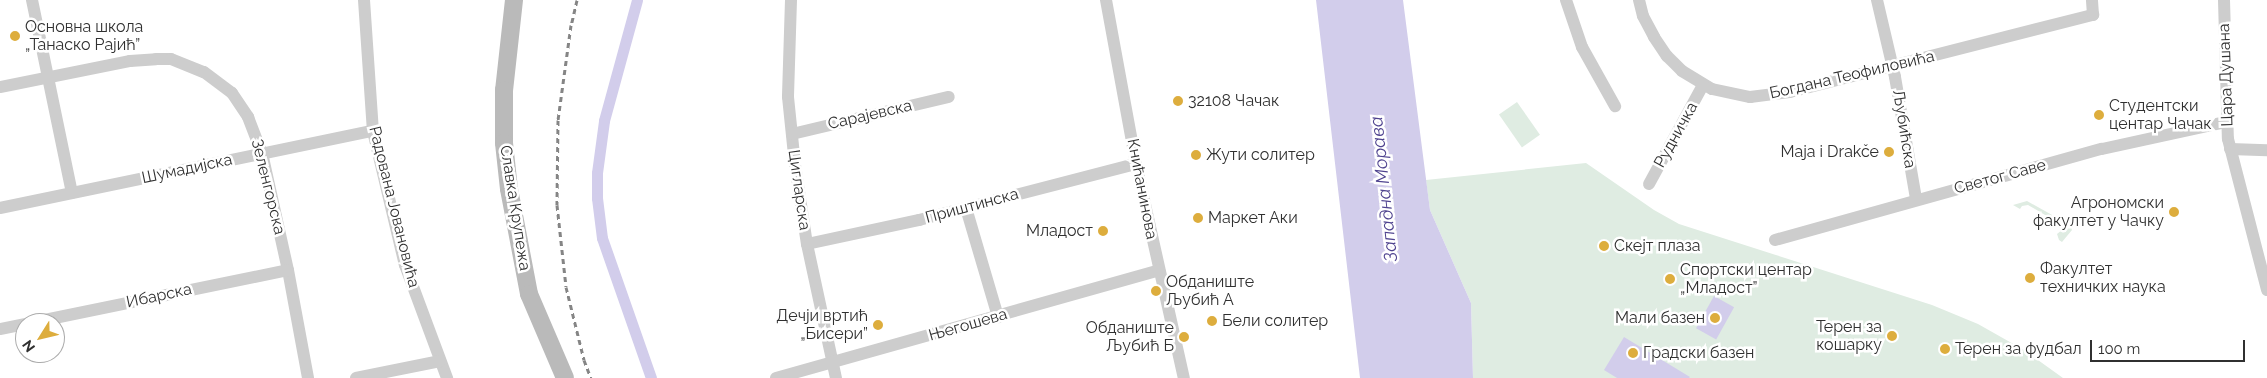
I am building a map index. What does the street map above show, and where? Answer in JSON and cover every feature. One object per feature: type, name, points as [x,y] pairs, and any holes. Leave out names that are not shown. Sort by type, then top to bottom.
[{"type":"main road","name":"Славка Крупежа","points":[[514,0],[504,90],[504,143],[509,190],[529,294],[565,378]]},
{"type":"street","points":[[32,0],[72,193]]},
{"type":"street","name":"Радована Јовановића","points":[[364,0],[373,131],[405,265],[447,378]]},
{"type":"street","name":"Цигларска","points":[[791,0],[788,97],[792,134],[807,244],[836,378]]},
{"type":"street","name":"Книћанинова","points":[[1106,0],[1136,164],[1184,378]]},
{"type":"street","points":[[1566,0],[1582,47],[1615,106]]},
{"type":"street","name":"Богдана Теофиловића","points":[[1639,0],[1643,16],[1654,37],[1667,56],[1682,71],[1703,85],[1730,95],[1750,97],[1772,96],[1893,67],[2092,15],[2092,0]]},
{"type":"street","name":"Љубићска","points":[[1877,0],[1893,67],[1916,199]]},
{"type":"street","name":"Цара Душана","points":[[2224,0],[2226,122],[2230,149],[2267,290]]},
{"type":"street","name":"Зеленгорска","points":[[0,87],[130,61],[171,60],[204,72],[232,93],[248,117],[262,153],[288,270],[308,378]]},
{"type":"street","name":"Рудничка","points":[[1649,184],[1703,85]]},
{"type":"street","name":"Сарајевска","points":[[792,134],[949,97]]},
{"type":"street","name":"Светог Саве","points":[[1775,240],[1916,199],[2102,150],[2226,122]]},
{"type":"street","name":"Шумадијска","points":[[0,208],[373,131]]},
{"type":"street","name":"Цара Душана","points":[[2230,149],[2267,150]]},
{"type":"street","name":"Приштинска","points":[[807,244],[966,208],[1136,164]]},
{"type":"street","points":[[966,208],[998,316]]},
{"type":"street","name":"Ибарска","points":[[65,316],[288,270]]},
{"type":"street","name":"Његошева","points":[[776,378],[833,364],[1159,270]]},
{"type":"street","points":[[0,329],[15,326]]},
{"type":"street","points":[[356,378],[440,361]]},
{"type":"shaded area","points":[[1517,102],[1540,135],[1522,147],[1499,115]]},
{"type":"shaded area","name":"Спортски центар „Младост”","points":[[1586,163],[1654,210],[1679,224],[1932,305],[1978,324],[2024,350],[2063,378],[1473,378],[1471,303],[1430,210],[1426,180]]},
{"type":"shaded area","points":[[2027,201],[2070,225],[2072,230],[2062,242],[2057,234],[2062,230],[2062,225],[2028,205],[2022,206],[2020,209],[2013,205]]},
{"type":"water","name":"Западна Морава","points":[[1316,0],[1403,0],[1430,210],[1471,303],[1473,378],[1360,378]]},
{"type":"water","name":"Мали базен","points":[[1714,296],[1734,307],[1716,340],[1696,328]]},
{"type":"water","name":"Градски базен","points":[[1624,337],[1690,377],[1617,378],[1604,370]]},
{"type":"waterway","points":[[637,0],[604,121],[597,173],[597,198],[602,238],[651,378]]},
{"type":"railway","points":[[577,0],[571,25],[558,120],[557,205],[566,287],[584,360],[591,378]]},
{"type":"place","name":"Основна школа „Танаско Рајић”","points":[[15,36]]},
{"type":"place","name":"32108 Чачак","points":[[1178,101]]},
{"type":"place","name":"Студентски центар Чачак","points":[[2099,115]]},
{"type":"place","name":"Maja i Drakče","points":[[1889,152]]},
{"type":"place","name":"Жути солитер","points":[[1196,155]]},
{"type":"place","name":"Агрономски факултет у Чачку","points":[[2174,212]]},
{"type":"place","name":"Маркет Аки","points":[[1198,218]]},
{"type":"place","name":"Младост","points":[[1103,231]]},
{"type":"place","name":"Скејт плаза","points":[[1604,246]]},
{"type":"place","name":"Факултет техничких наука","points":[[2030,278]]},
{"type":"place","name":"Спортски центар „Младост”","points":[[1670,279]]},
{"type":"place","name":"Обданиште Љубић А","points":[[1156,291]]},
{"type":"place","name":"Мали базен","points":[[1715,318]]},
{"type":"place","name":"Бели солитер","points":[[1212,321]]},
{"type":"place","name":"Дечји вртић „Бисери”","points":[[878,325]]},
{"type":"place","name":"Терен за кошарку","points":[[1892,336]]},
{"type":"place","name":"Обданиште Љубић Б","points":[[1184,337]]},
{"type":"place","name":"Терен за фудбал","points":[[1945,349]]},
{"type":"place","name":"Градски базен","points":[[1633,353]]}]
